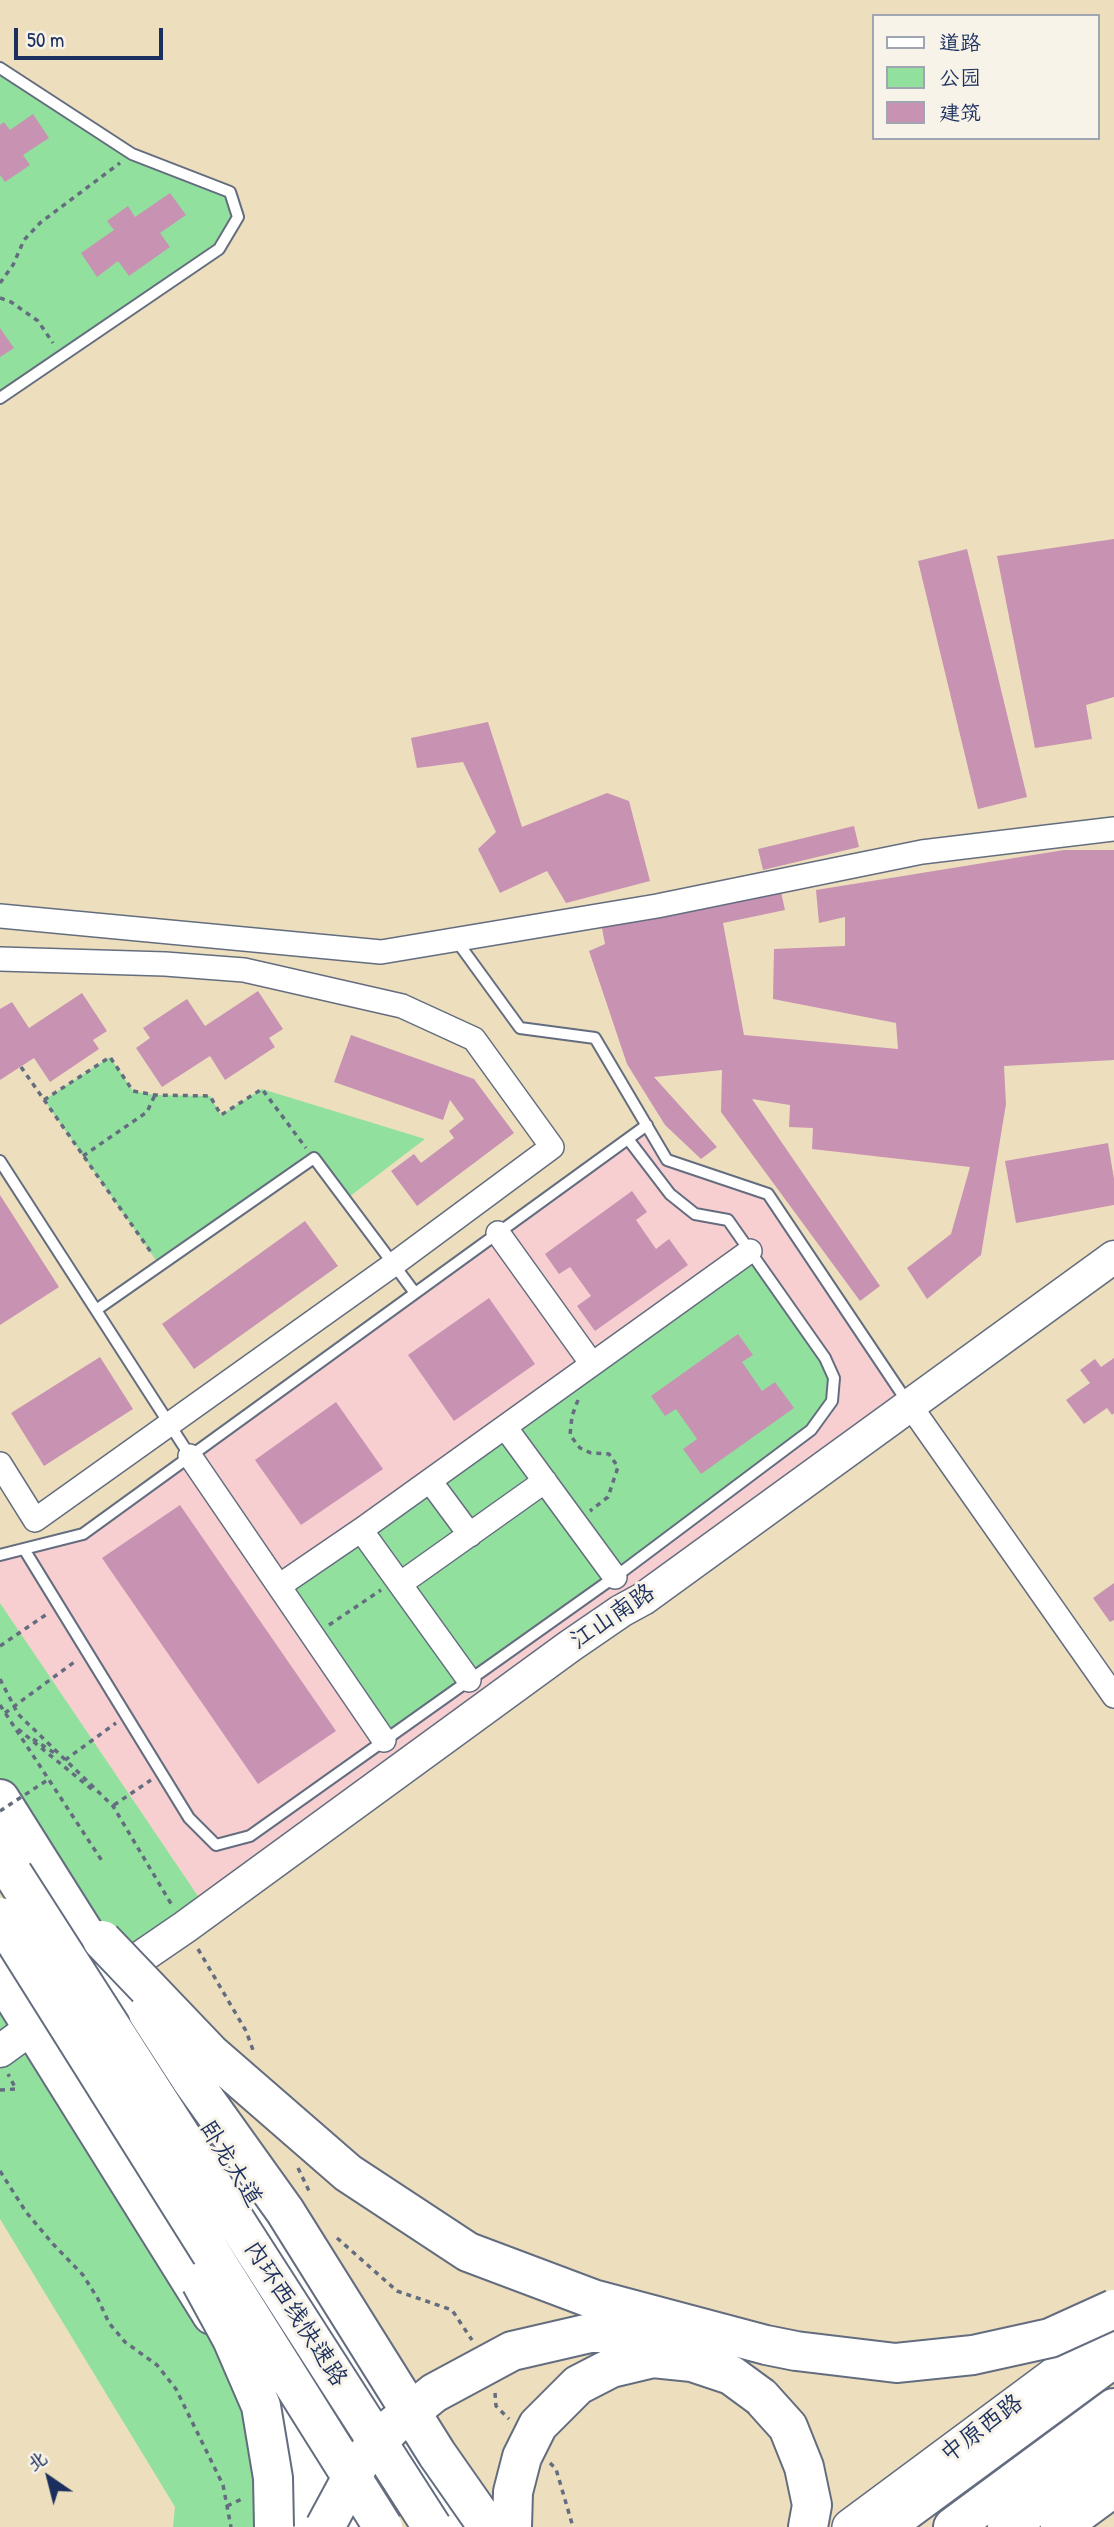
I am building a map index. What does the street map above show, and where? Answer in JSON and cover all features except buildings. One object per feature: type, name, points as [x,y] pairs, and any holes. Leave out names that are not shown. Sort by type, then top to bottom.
[{"type":"highway","points":[[0,1780],[192,2081],[285,2211],[437,2454],[488,2527]]},
{"type":"highway","name":"卧龙大道","points":[[0,1799],[461,2527]]},
{"type":"highway","name":"内环西线快速路","points":[[0,1853],[432,2527]]},
{"type":"highway","name":"内环西线快速路","points":[[0,1917],[383,2527]]},
{"type":"highway","points":[[102,1940],[210,2053],[348,2173],[468,2252],[593,2299],[766,2345],[896,2363],[973,2355],[1050,2338],[1114,2308]]},
{"type":"highway","points":[[0,1943],[18,1983],[161,2211],[232,2339],[261,2406],[273,2478],[274,2527]]},
{"type":"highway","points":[[0,1975],[345,2527]]},
{"type":"highway","points":[[325,2527],[360,2462],[392,2427],[434,2393],[512,2351],[590,2333],[656,2332],[766,2345]]},
{"type":"highway","points":[[513,2527],[513,2492],[522,2457],[538,2425],[578,2385],[611,2368],[653,2358],[692,2362],[731,2375],[761,2397],[788,2427],[804,2468],[812,2505],[808,2527]]},
{"type":"highway","points":[[884,2527],[1114,2358]]},
{"type":"highway","points":[[953,2527],[1114,2408]]},
{"type":"highway","points":[[1007,2527],[1114,2448]]},
{"type":"highway","points":[[1060,2527],[1114,2487]]},
{"type":"main road","name":"中原西路","points":[[850,2527],[1114,2331]]},
{"type":"main road","points":[[236,2352],[281,2482],[307,2527]]},
{"type":"main road","points":[[1085,2527],[1114,2506]]},
{"type":"street","points":[[0,916],[381,952],[657,906],[922,852],[1114,829]]},
{"type":"street","points":[[0,959],[165,964],[244,970],[402,1006],[474,1039],[552,1147],[394,1264],[35,1520],[0,1464]]},
{"type":"street","points":[[498,1233],[592,1364]]},
{"type":"street","points":[[279,1586],[750,1251]]},
{"type":"street","name":"江山南路","points":[[112,1978],[186,1927],[570,1646],[643,1599],[1114,1257]]},
{"type":"street","points":[[909,1404],[1114,1696]]},
{"type":"street","points":[[505,1427],[615,1577]]},
{"type":"street","points":[[190,1457],[384,1741]]},
{"type":"street","points":[[430,1481],[470,1535]]},
{"type":"street","points":[[398,1582],[545,1481]]},
{"type":"street","points":[[361,1530],[469,1681]]},
{"type":"street","points":[[3,2061],[33,2028]]},
{"type":"lane","points":[[0,68],[132,154],[230,192],[238,217],[219,249],[0,398]]},
{"type":"lane","points":[[456,940],[520,1028],[595,1038],[667,1160],[768,1194],[909,1404]]},
{"type":"lane","points":[[0,1555],[83,1534],[647,1125]]},
{"type":"lane","points":[[24,1549],[189,1818],[216,1845],[250,1836],[615,1577],[811,1430],[832,1401],[834,1378],[825,1358],[728,1220],[695,1214],[670,1194],[628,1139]]},
{"type":"lane","points":[[96,1310],[314,1158],[415,1293]]},
{"type":"lane","points":[[0,1161],[190,1457]]},
{"type":"path","points":[[0,283],[13,265],[24,240],[40,223],[132,154]]},
{"type":"path","points":[[0,298],[11,302],[38,321],[62,356]]},
{"type":"path","points":[[44,1100],[110,1057],[133,1091],[210,1096],[221,1115],[262,1089],[314,1158]]},
{"type":"path","points":[[21,1067],[160,1266]]},
{"type":"path","points":[[83,1156],[146,1112],[155,1094]]},
{"type":"path","points":[[572,1518],[596,1508],[608,1497],[618,1467],[609,1454],[591,1453],[580,1448],[570,1436],[572,1416],[592,1364]]},
{"type":"path","points":[[313,1636],[398,1582]]},
{"type":"path","points":[[0,1646],[59,1606]]},
{"type":"path","points":[[5,1713],[88,1653]]},
{"type":"path","points":[[0,1705],[104,1864]]},
{"type":"path","points":[[14,1726],[66,1760],[127,1715]]},
{"type":"path","points":[[14,1726],[113,1806],[162,1773]]},
{"type":"path","points":[[0,1811],[49,1779]]},
{"type":"path","points":[[0,2090],[16,2089],[3,2061]]},
{"type":"path","points":[[0,2171],[26,2212],[53,2245],[83,2275],[98,2299],[108,2323],[125,2342],[157,2365],[176,2389],[223,2485],[231,2527]]},
{"type":"shaded area","points":[[647,1125],[667,1160],[768,1194],[909,1404],[208,1911],[0,1603],[0,1555],[83,1534]]},
{"type":"green space","points":[[0,68],[132,154],[230,192],[238,217],[219,249],[0,398]]},
{"type":"green space","points":[[110,1057],[133,1091],[155,1095],[210,1096],[221,1115],[262,1089],[425,1139],[345,1200],[314,1158],[160,1266],[44,1100]]},
{"type":"green space","points":[[750,1251],[834,1378],[832,1401],[811,1430],[384,1740],[279,1586]]},
{"type":"green space","points":[[0,1603],[208,1911],[112,1977],[0,1792]]},
{"type":"green space","points":[[0,1975],[236,2352],[307,2527],[173,2527],[175,2507],[0,2219]]}]
